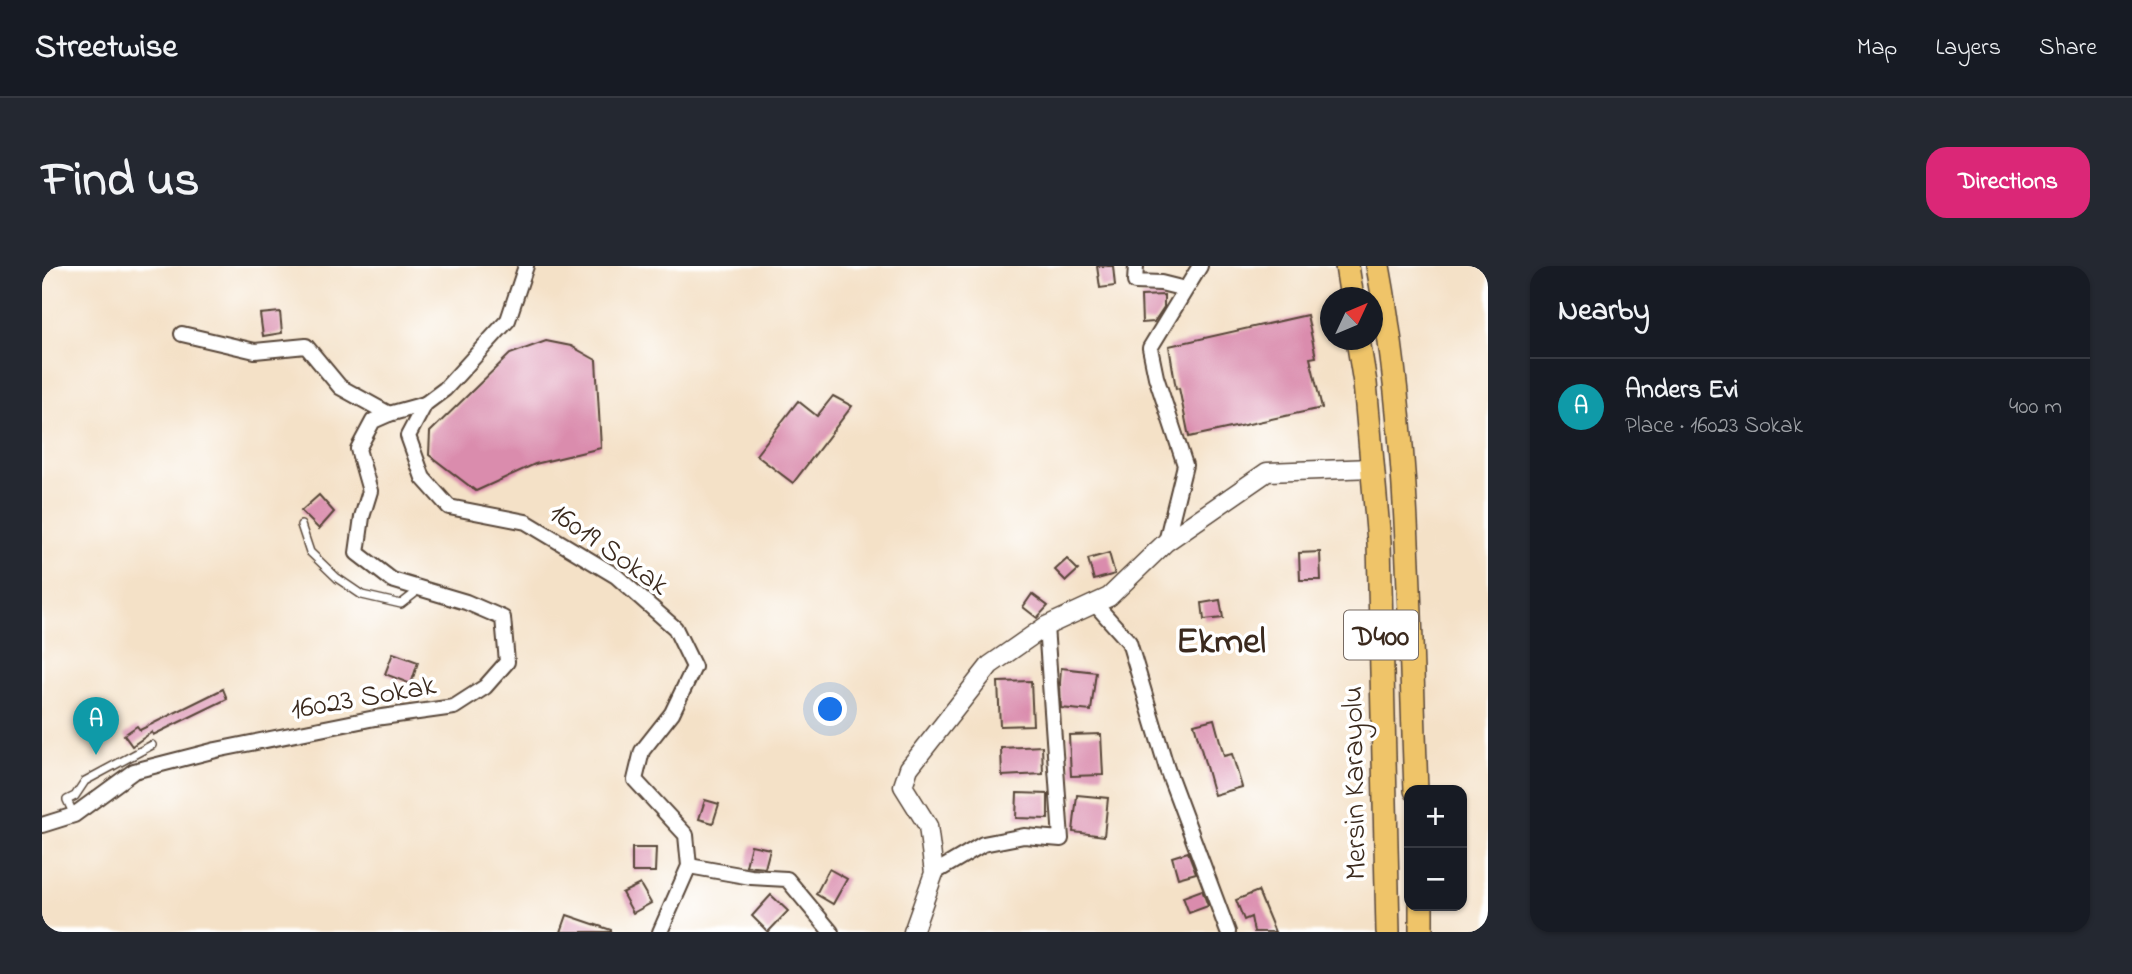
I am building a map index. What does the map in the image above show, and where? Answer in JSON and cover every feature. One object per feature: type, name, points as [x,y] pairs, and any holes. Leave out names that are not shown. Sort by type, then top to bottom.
[{"type":"highway","points":[[1347,266],[1350,287]]},
{"type":"highway","name":"Mersin Karayolu","points":[[1378,266],[1397,403],[1406,506],[1416,785]]},
{"type":"highway","name":"Mersin Karayolu","points":[[1360,350],[1365,383],[1379,555],[1388,932]]},
{"type":"highway","points":[[1421,911],[1424,931]]},
{"type":"street","points":[[425,404],[444,389],[508,320],[526,266]]},
{"type":"street","points":[[1136,266],[1135,282],[1161,282],[1185,289]]},
{"type":"street","points":[[1166,542],[1185,465],[1156,377],[1150,348],[1200,266]]},
{"type":"street","points":[[182,334],[255,351],[306,346],[340,387],[389,414]]},
{"type":"street","name":"16023 Sokak","points":[[42,825],[74,814],[134,771],[216,750],[375,718],[454,707],[485,687],[507,662],[503,618],[466,602],[391,580],[357,553],[362,517],[370,491],[358,449],[373,421],[425,404]]},
{"type":"street","name":"16019 Sokak","points":[[425,404],[408,436],[423,478],[449,507],[526,522],[616,576],[675,628],[694,667],[672,713],[642,751],[635,780],[686,835],[690,866]]},
{"type":"street","points":[[912,932],[934,873],[928,826],[903,786],[909,768],[990,665],[1046,626],[1109,597],[1166,542],[1267,472],[1373,468]]},
{"type":"street","points":[[1095,604],[1129,642],[1167,769],[1228,932]]},
{"type":"street","points":[[934,873],[983,844],[1024,836],[1062,839],[1046,626]]},
{"type":"street","points":[[660,932],[690,866],[751,877],[787,879],[831,932]]},
{"type":"lane","points":[[301,525],[310,552],[337,578],[362,595],[401,604],[414,594],[416,587]]},
{"type":"lane","points":[[74,814],[67,800],[75,796],[85,781],[152,745]]},
{"type":"building","points":[[1097,266],[1113,266],[1115,286],[1100,288]]},
{"type":"building","points":[[1164,295],[1164,307],[1154,322],[1142,323],[1141,296]]},
{"type":"building","points":[[280,312],[282,333],[263,336],[260,314]]},
{"type":"building","points":[[1307,315],[1316,357],[1310,358],[1322,408],[1189,437],[1179,388],[1176,389],[1169,346]]},
{"type":"building","points":[[546,341],[571,346],[596,360],[601,448],[535,464],[476,491],[429,455],[430,432],[510,354]]},
{"type":"building","points":[[833,396],[852,406],[793,483],[756,455],[798,401],[817,416]]},
{"type":"building","points":[[319,495],[334,512],[319,529],[301,511]]},
{"type":"building","points":[[1320,552],[1321,580],[1300,580],[1299,553]]},
{"type":"building","points":[[1109,553],[1115,574],[1094,580],[1088,559]]},
{"type":"building","points":[[1067,559],[1078,570],[1066,581],[1055,570]]},
{"type":"building","points":[[1032,594],[1048,606],[1037,618],[1023,607]]},
{"type":"building","points":[[1220,600],[1223,618],[1204,620],[1202,603]]},
{"type":"building","points":[[393,653],[418,662],[411,684],[385,674]]},
{"type":"building","points":[[1061,668],[1096,672],[1091,711],[1061,708]]},
{"type":"building","points":[[1031,681],[1033,725],[1000,726],[998,682]]},
{"type":"building","points":[[223,689],[227,699],[153,735],[152,732],[132,746],[124,735],[137,726],[140,730]]},
{"type":"building","points":[[1214,719],[1224,756],[1232,754],[1242,787],[1214,795],[1194,724]]},
{"type":"building","points":[[1101,734],[1103,775],[1071,776],[1069,735]]},
{"type":"building","points":[[1042,746],[1043,774],[1002,776],[1001,748]]},
{"type":"building","points":[[1017,793],[1048,794],[1048,819],[1016,818]]},
{"type":"building","points":[[1077,795],[1108,798],[1104,836],[1073,832]]},
{"type":"building","points":[[705,800],[719,804],[713,823],[699,819]]},
{"type":"building","points":[[751,845],[770,849],[765,868],[746,866]]},
{"type":"building","points":[[632,848],[656,848],[655,872],[632,872]]},
{"type":"building","points":[[1188,852],[1196,873],[1178,878],[1172,857]]},
{"type":"building","points":[[829,869],[847,879],[833,904],[816,894]]},
{"type":"building","points":[[640,884],[651,903],[633,913],[622,893]]},
{"type":"building","points":[[1202,890],[1208,906],[1189,913],[1183,897]]},
{"type":"building","points":[[1258,891],[1275,932],[1254,932],[1251,917],[1244,920],[1236,900]]},
{"type":"building","points":[[771,895],[788,911],[768,932],[752,916]]},
{"type":"building","points":[[567,915],[611,930],[611,932],[561,932]]},
{"type":"place","name":"Anders Evi","points":[[96,755]]},
{"type":"district","name":"Ekmel","points":[[1221,639]]}]
